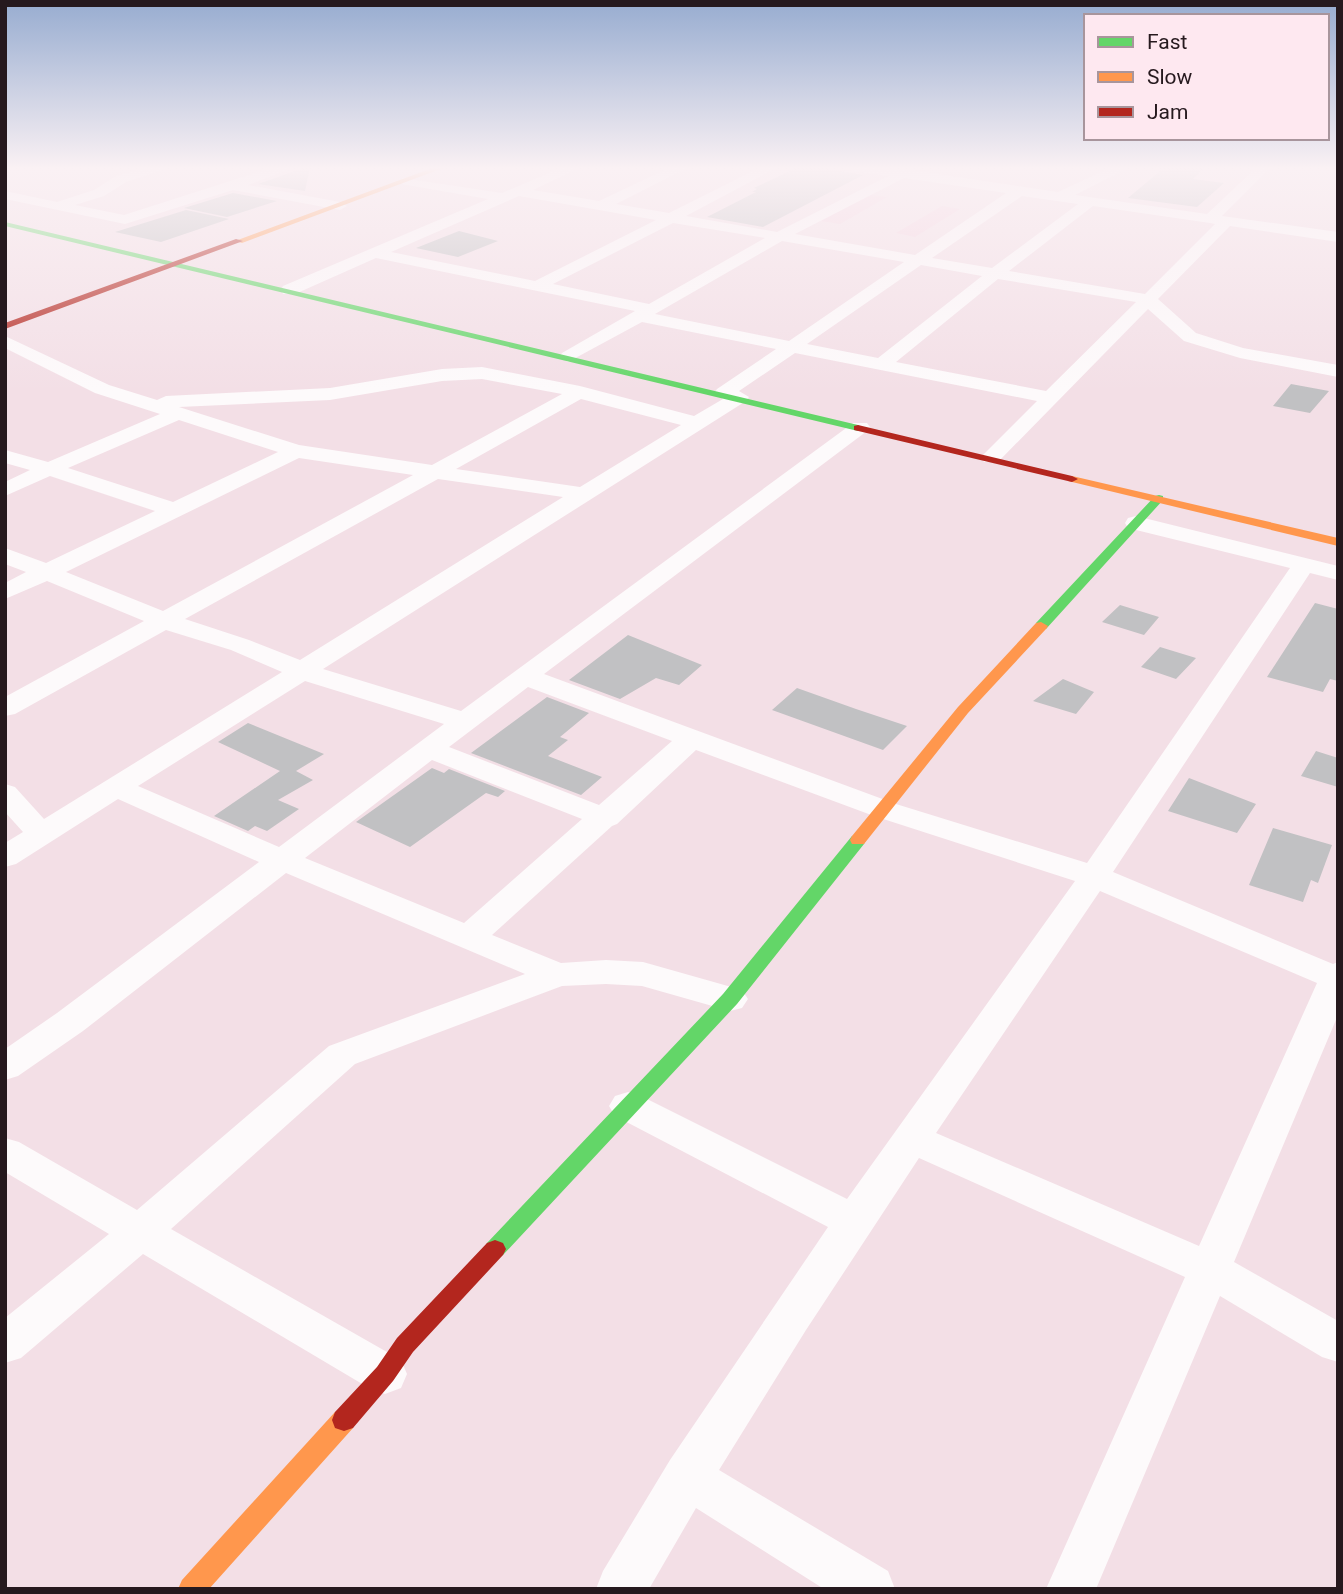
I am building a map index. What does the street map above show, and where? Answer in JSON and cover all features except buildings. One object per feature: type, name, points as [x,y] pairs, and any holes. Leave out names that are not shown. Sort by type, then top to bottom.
[{"type":"street","points":[[82,241],[1338,542]]},
{"type":"street","points":[[5,326],[241,241]]},
{"type":"street","points":[[289,290],[407,241]]},
{"type":"street","points":[[537,286],[626,241]]},
{"type":"street","points":[[568,357],[770,241]]},
{"type":"street","points":[[811,241],[1147,299],[1190,337],[1240,353],[1338,371]]},
{"type":"street","points":[[5,856],[697,423],[794,346],[946,241]]},
{"type":"street","points":[[882,364],[1037,241]]},
{"type":"street","points":[[991,458],[1147,299],[1199,241]]},
{"type":"street","points":[[378,254],[537,286],[794,346],[1052,398]]},
{"type":"street","points":[[5,341],[102,389],[296,451],[439,470],[584,494]]},
{"type":"street","points":[[148,403],[330,394],[463,373],[500,375],[580,392],[697,423]]},
{"type":"street","points":[[5,708],[580,392]]},
{"type":"street","points":[[5,490],[178,414]]},
{"type":"street","points":[[5,1068],[70,1022],[524,676],[860,426]]},
{"type":"street","points":[[5,592],[296,451]]},
{"type":"street","points":[[5,456],[174,510]]},
{"type":"street","points":[[191,1589],[386,1374],[405,1345],[730,999],[963,710],[1159,498]]},
{"type":"street","points":[[621,1589],[687,1476],[853,1221],[1094,876],[1321,569],[1136,523]]},
{"type":"street","points":[[5,555],[165,621],[240,645],[303,671],[389,700],[465,721]]},
{"type":"street","points":[[524,676],[885,810],[1094,876],[1337,977],[1071,1589]]},
{"type":"street","points":[[469,937],[606,818],[692,738]]},
{"type":"street","points":[[429,749],[606,818]]},
{"type":"street","points":[[117,788],[558,975]]},
{"type":"street","points":[[5,793],[41,834]]},
{"type":"street","points":[[5,1344],[141,1231],[342,1055],[558,975],[607,972],[643,974],[730,999]]},
{"type":"street","points":[[628,1105],[853,1221]]},
{"type":"street","points":[[911,1138],[1209,1269],[1338,1343]]},
{"type":"street","points":[[5,1153],[386,1374]]},
{"type":"street","points":[[687,1476],[870,1589]]},
{"type":"traffic: fast","points":[[78,241],[858,428]]},
{"type":"traffic: fast","points":[[1041,626],[1159,498]]},
{"type":"traffic: fast","points":[[495,1249],[730,999],[858,840]]},
{"type":"traffic: slow","points":[[1072,479],[1338,542]]},
{"type":"traffic: slow","points":[[858,840],[963,710],[1041,626]]},
{"type":"traffic: slow","points":[[191,1589],[344,1420]]},
{"type":"traffic: jam","points":[[5,326],[238,241]]},
{"type":"traffic: jam","points":[[858,428],[1072,479]]},
{"type":"traffic: jam","points":[[344,1420],[385,1374],[405,1345],[495,1249]]}]
